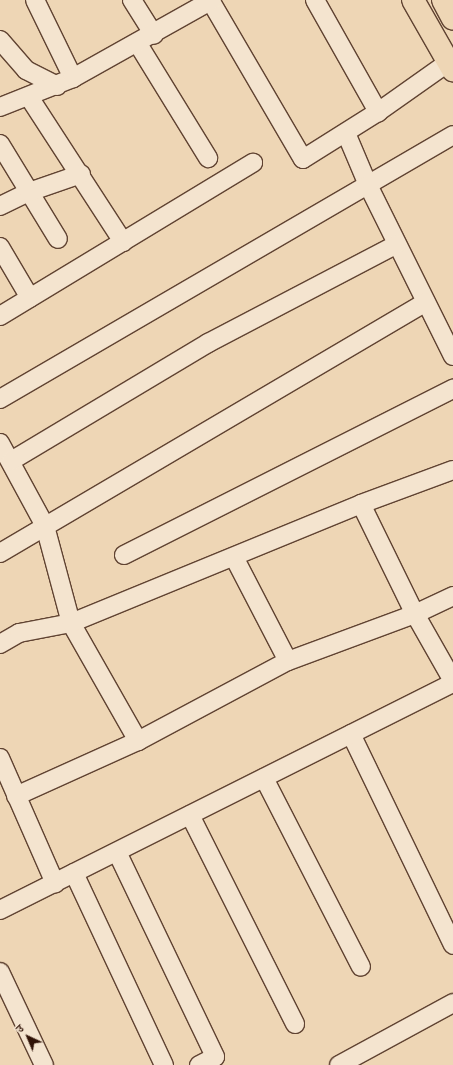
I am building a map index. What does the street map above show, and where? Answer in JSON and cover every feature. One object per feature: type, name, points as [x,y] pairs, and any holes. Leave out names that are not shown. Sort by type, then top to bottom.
[{"type":"main road","points":[[412,0],[452,64]]},
{"type":"main road","points":[[443,0],[453,19]]},
{"type":"street","points":[[35,0],[49,89],[81,174],[123,242]]},
{"type":"street","points":[[132,0],[154,35]]},
{"type":"street","points":[[0,107],[49,89],[138,44],[211,0],[303,159],[452,64]]},
{"type":"street","points":[[315,0],[378,112]]},
{"type":"street","points":[[0,40],[26,70],[49,89]]},
{"type":"street","points":[[138,44],[208,158]]},
{"type":"street","points":[[346,132],[368,185],[453,356]]},
{"type":"street","points":[[0,399],[453,135]]},
{"type":"street","points":[[0,144],[58,239]]},
{"type":"street","points":[[0,316],[253,163]]},
{"type":"street","points":[[0,206],[29,192],[81,174]]},
{"type":"street","points":[[11,461],[208,343],[397,244]]},
{"type":"street","points":[[0,246],[30,298]]},
{"type":"street","points":[[0,553],[426,302]]},
{"type":"street","points":[[124,555],[453,389]]},
{"type":"street","points":[[0,443],[46,526],[71,623],[138,741]]},
{"type":"street","points":[[0,644],[19,633],[71,623],[360,504],[453,470]]},
{"type":"street","points":[[0,910],[453,682],[415,614],[360,504]]},
{"type":"street","points":[[234,557],[288,661]]},
{"type":"street","points":[[16,796],[138,741],[288,661],[415,614],[453,596]]},
{"type":"street","points":[[350,734],[453,945]]},
{"type":"street","points":[[0,758],[54,883]]},
{"type":"street","points":[[264,778],[361,966]]},
{"type":"street","points":[[190,815],[295,1024]]},
{"type":"street","points":[[117,852],[215,1057],[198,1065]]},
{"type":"street","points":[[74,873],[164,1065]]},
{"type":"street","points":[[0,972],[44,1065]]},
{"type":"street","points":[[339,1065],[453,1003]]}]
